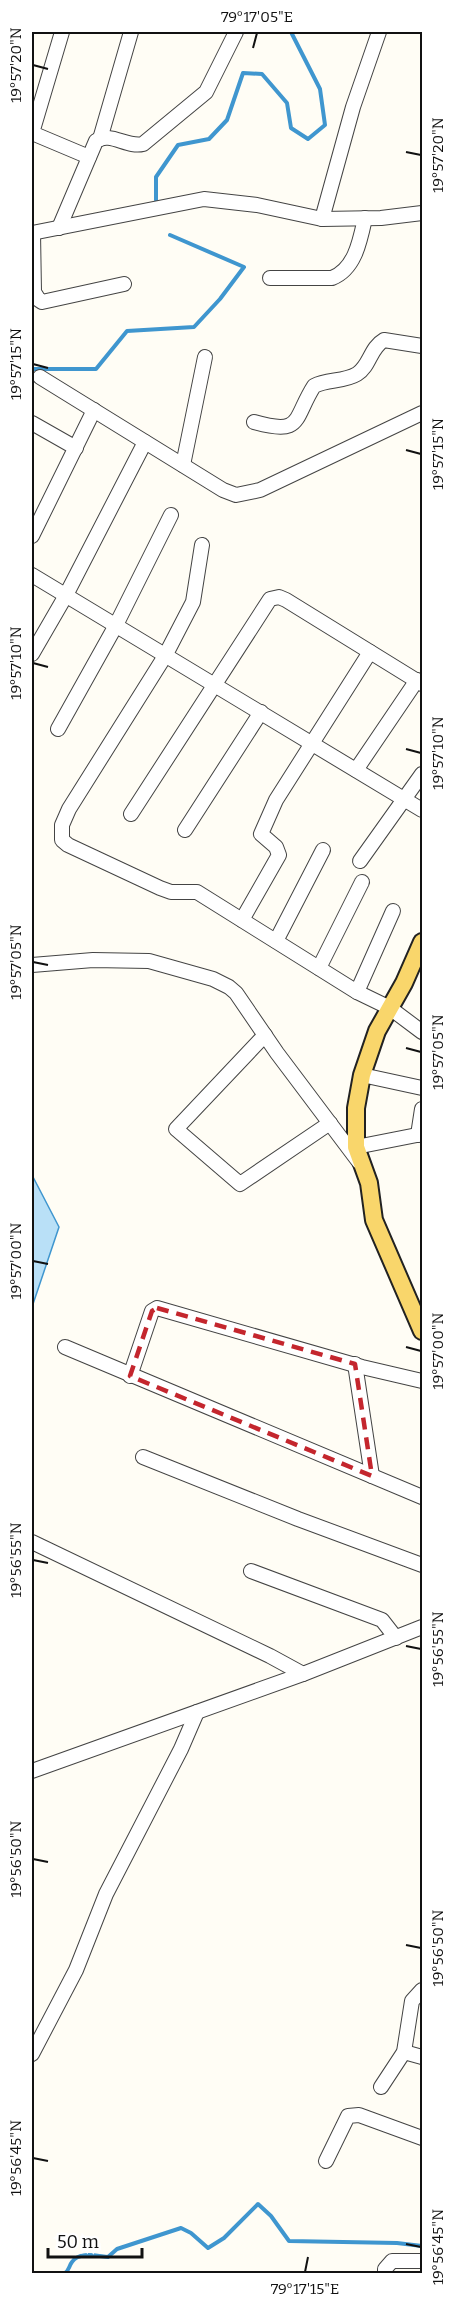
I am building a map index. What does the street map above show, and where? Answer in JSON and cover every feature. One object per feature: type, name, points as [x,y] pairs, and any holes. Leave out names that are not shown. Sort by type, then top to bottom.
[{"type":"main road","points":[[423,942],[377,1031],[362,1075],[356,1108],[358,1155],[369,1183],[374,1220],[418,1307],[423,1331]]},
{"type":"street","points":[[62,32],[32,133],[89,157]]},
{"type":"street","points":[[100,139],[131,32]]},
{"type":"street","points":[[59,228],[94,145],[106,137],[141,145],[206,92],[236,32]]},
{"type":"street","points":[[322,219],[353,107],[379,32]]},
{"type":"street","points":[[124,284],[42,302],[34,292],[32,233],[204,199],[257,205],[322,219],[423,213]]},
{"type":"street","points":[[270,279],[332,278],[340,275],[348,268],[359,244],[365,218]]},
{"type":"street","points":[[254,422],[282,428],[292,424],[301,414],[314,386],[357,375],[366,365],[375,347],[384,340],[423,346]]},
{"type":"street","points":[[183,465],[205,357]]},
{"type":"street","points":[[39,378],[223,490],[236,495],[260,490],[423,413]]},
{"type":"street","points":[[32,536],[94,410]]},
{"type":"street","points":[[32,423],[76,448]]},
{"type":"street","points":[[32,654],[65,597],[145,442]]},
{"type":"street","points":[[58,729],[115,627],[171,515]]},
{"type":"street","points":[[202,544],[192,602],[165,656],[69,809],[62,825],[62,840],[68,845],[160,888],[171,891],[197,892],[357,992],[390,1008],[423,1032]]},
{"type":"street","points":[[32,575],[65,597],[423,810]]},
{"type":"street","points":[[131,814],[270,599],[274,597],[286,600],[420,682],[356,770]]},
{"type":"street","points":[[242,920],[279,855],[276,847],[261,834],[276,800],[370,652]]},
{"type":"street","points":[[185,830],[261,712]]},
{"type":"street","points":[[360,861],[423,774]]},
{"type":"street","points":[[276,941],[323,850]]},
{"type":"street","points":[[319,968],[362,882]]},
{"type":"street","points":[[357,992],[393,911]]},
{"type":"street","points":[[32,965],[132,959],[168,965],[229,987],[236,993],[330,1123],[358,1155],[420,1135],[423,1109]]},
{"type":"street","points":[[265,1035],[176,1129],[240,1184],[330,1123]]},
{"type":"street","points":[[362,1075],[423,1088]]},
{"type":"street","points":[[130,1376],[152,1311],[157,1308],[423,1381]]},
{"type":"street","points":[[66,1347],[130,1376],[423,1497]]},
{"type":"street","points":[[355,1364],[372,1476]]},
{"type":"street","points":[[144,1457],[298,1519],[423,1565]]},
{"type":"street","points":[[32,1542],[303,1674]]},
{"type":"street","points":[[252,1571],[382,1620],[396,1638]]},
{"type":"street","points":[[32,1771],[303,1674],[423,1628]]},
{"type":"street","points":[[32,2054],[76,1970],[106,1894],[181,1749],[197,1712]]},
{"type":"street","points":[[381,2087],[404,2052],[412,2001],[423,1990]]},
{"type":"street","points":[[404,2052],[423,2057]]},
{"type":"street","points":[[326,2162],[348,2116],[359,2115],[423,2138]]},
{"type":"street","points":[[385,2274],[385,2269],[392,2261],[423,2261]]},
{"type":"highlighted area","points":[[157,1308],[355,1364],[372,1476],[130,1376],[152,1311]]},
{"type":"water","points":[[32,1175],[59,1227],[32,1307]]},
{"type":"waterway","points":[[156,200],[156,177],[178,145],[209,139],[227,120],[243,73],[262,74],[287,103],[291,128],[308,139],[325,125],[320,89],[291,32]]},
{"type":"waterway","points":[[32,369],[96,369],[127,331],[194,327],[220,299],[244,267],[170,235]]},
{"type":"waterway","points":[[64,2274],[79,2256],[108,2257],[117,2249],[181,2228],[191,2233],[208,2248],[224,2238],[258,2204],[271,2216],[289,2241],[397,2243],[422,2246]]}]
